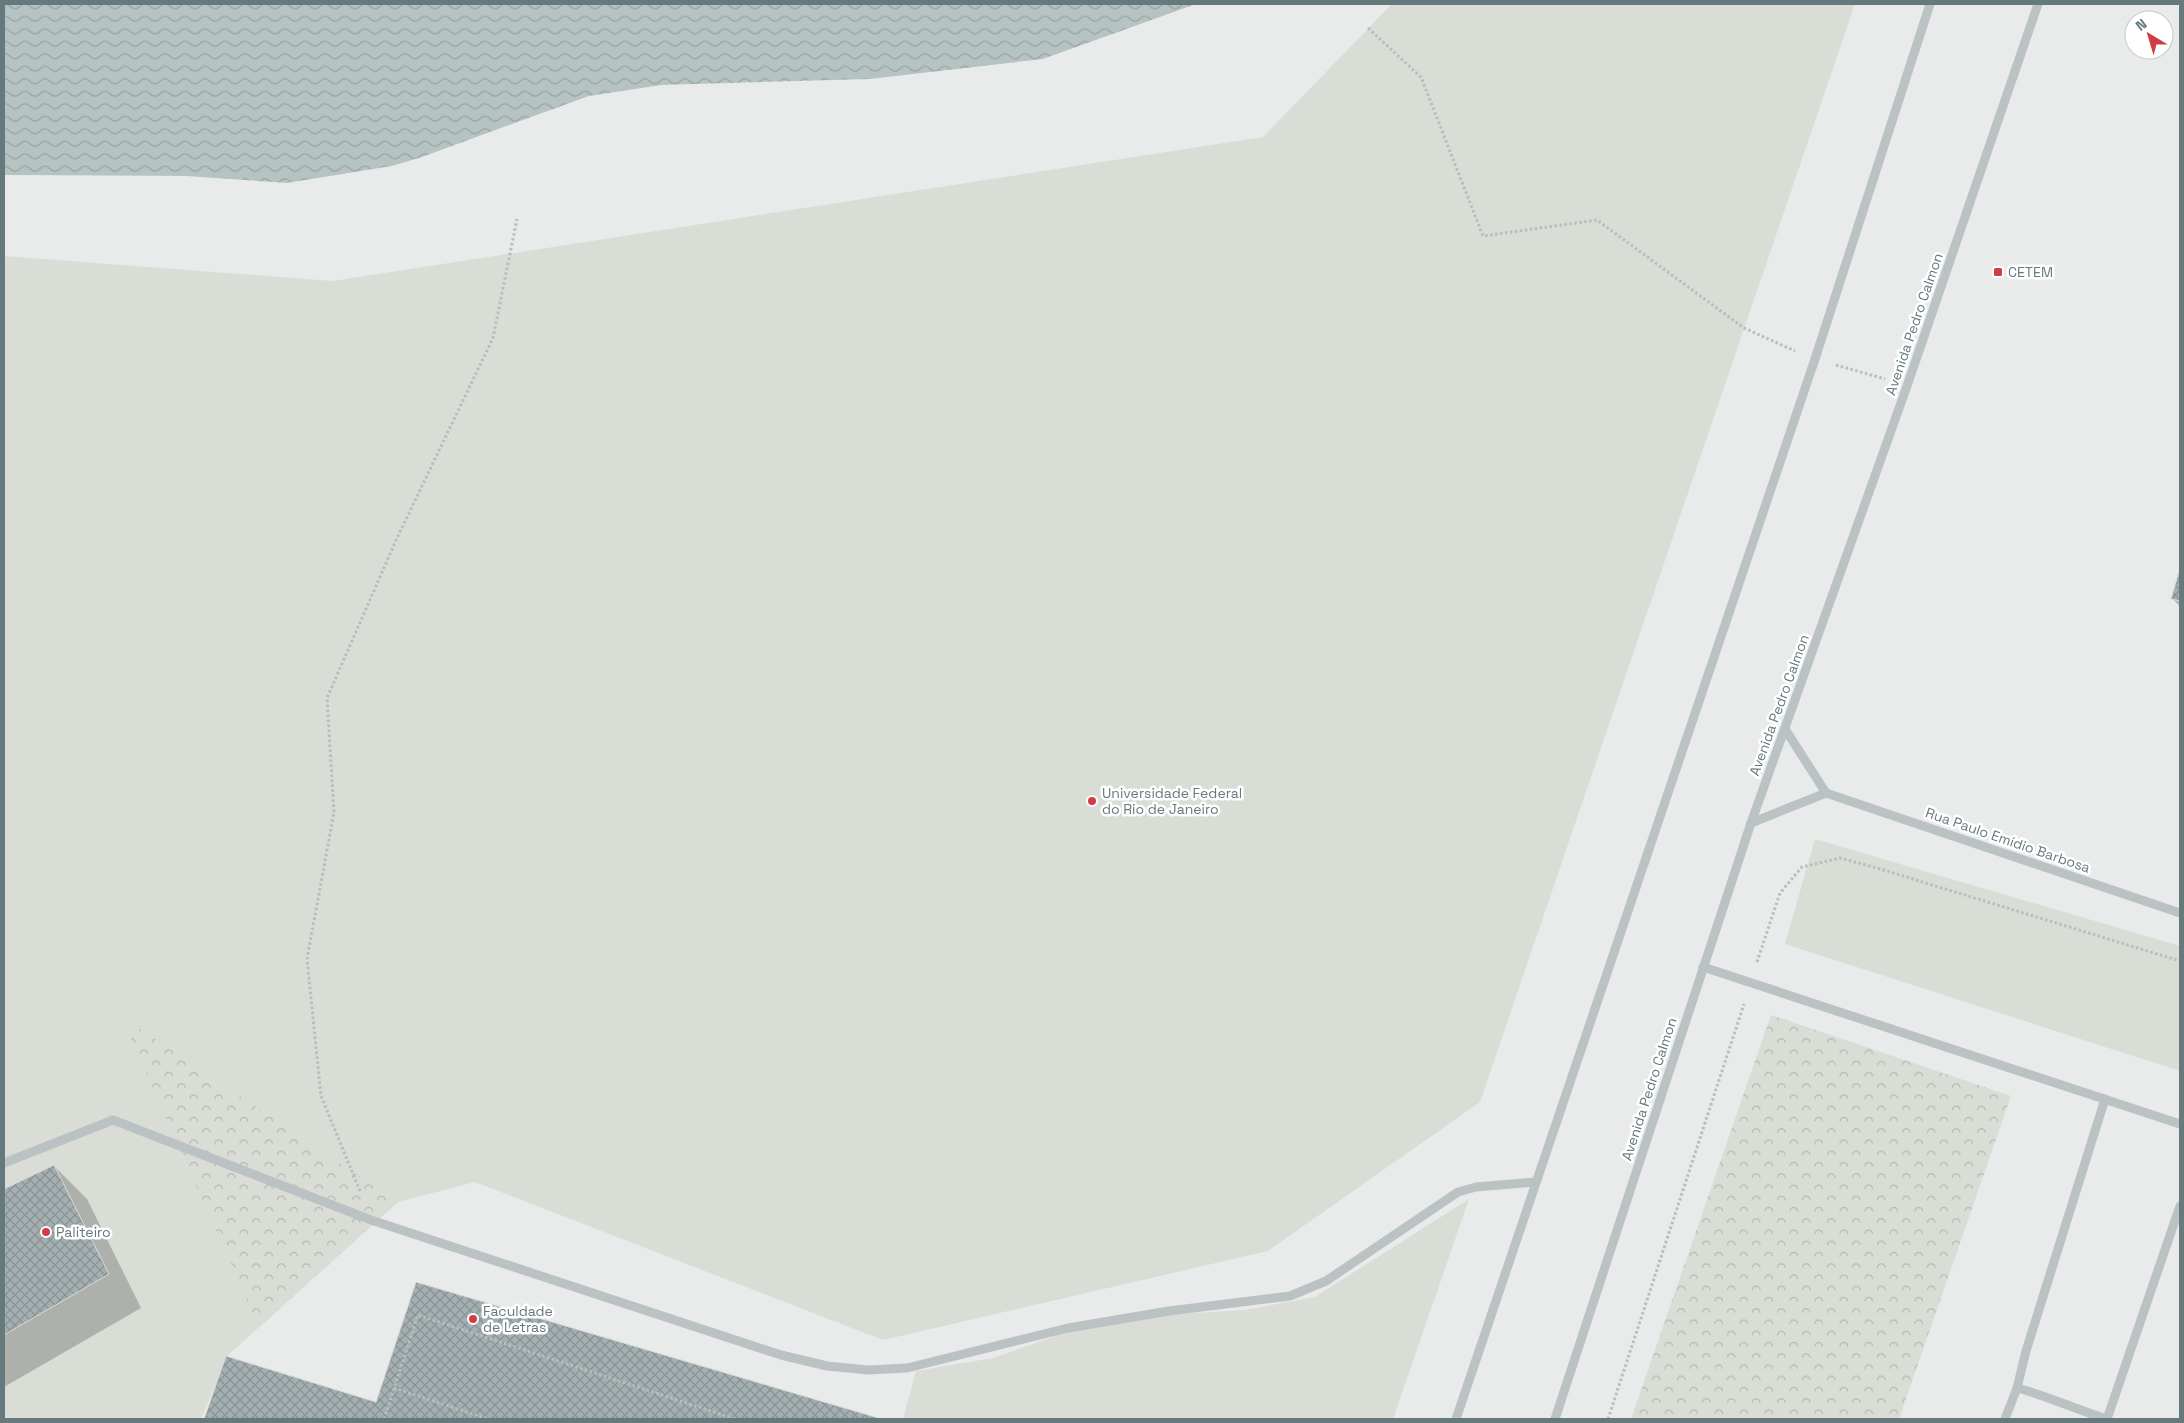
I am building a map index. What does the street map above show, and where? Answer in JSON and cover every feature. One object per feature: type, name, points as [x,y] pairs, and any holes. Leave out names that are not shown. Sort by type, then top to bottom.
[{"type":"street","points":[[1456,1419],[1815,360],[1930,4]]},
{"type":"street","name":"Avenida Pedro Calmon","points":[[1555,1419],[1751,823],[1907,386],[2038,4]]},
{"type":"street","points":[[1751,823],[1826,793],[1785,729]]},
{"type":"street","name":"Rua Paulo Emídio Barbosa","points":[[1826,793],[2180,913]]},
{"type":"street","points":[[1703,967],[2180,1124]]},
{"type":"street","points":[[2006,1419],[2105,1099]]},
{"type":"street","points":[[4,1162],[113,1120],[371,1220],[781,1355],[827,1366],[868,1370],[907,1368],[1068,1328],[1169,1311],[1290,1296],[1326,1281],[1458,1192],[1476,1187],[1536,1182]]},
{"type":"street","points":[[2017,1388],[2047,1396],[2077,1410],[2107,1419],[2180,1206]]},
{"type":"path","points":[[1368,28],[1421,77],[1483,236],[1597,220],[1744,328],[1815,360],[1907,386]]},
{"type":"path","points":[[371,1220],[321,1096],[306,959],[334,812],[327,698],[397,538],[493,338],[517,219]]},
{"type":"path","points":[[1608,1419],[1780,893],[1802,867],[1840,858],[2180,961]]},
{"type":"path","points":[[384,1419],[418,1315],[735,1419]]},
{"type":"path","points":[[394,1388],[488,1419]]},
{"type":"shaded area","name":"Universidade Federal do Rio de Janeiro","points":[[1196,4],[2180,4],[2180,1419],[4,1419],[4,175],[185,176],[287,183],[392,166],[422,157],[589,96],[662,85],[870,79],[1043,59]]},
{"type":"green space","name":"Universidade Federal do Rio de Janeiro","points":[[1392,4],[1855,4],[1480,1102],[1268,1251],[883,1340],[475,1182],[398,1202],[227,1356],[201,1419],[4,1419],[4,256],[333,281],[1263,137]]},
{"type":"green space","points":[[1815,839],[2180,946],[2180,1071],[1785,944]]},
{"type":"green space","points":[[1771,1015],[2011,1096],[1899,1419],[1631,1419]]},
{"type":"green space","points":[[121,1016],[398,1202],[259,1327]]},
{"type":"green space","points":[[1469,1199],[1393,1419],[903,1419],[916,1371],[993,1358],[1064,1333],[1143,1316],[1245,1310],[1315,1297]]},
{"type":"water","points":[[4,4],[1196,4],[1043,59],[870,79],[662,85],[589,96],[422,157],[392,166],[287,183],[185,176],[4,175]]},
{"type":"building","points":[[2180,568],[2180,601],[2171,599]]},
{"type":"building","name":"Paliteiro","points":[[54,1165],[109,1274],[4,1335],[4,1189]]},
{"type":"building","name":"Faculdade de Letras","points":[[416,1282],[882,1419],[204,1419],[226,1356],[376,1402]]},
{"type":"place","name":"CETEM","points":[[1998,272]]},
{"type":"place","name":"Universidade Federal do Rio de Janeiro","points":[[1092,801]]},
{"type":"place","name":"Paliteiro","points":[[46,1232]]},
{"type":"place","name":"Faculdade de Letras","points":[[473,1319]]}]
